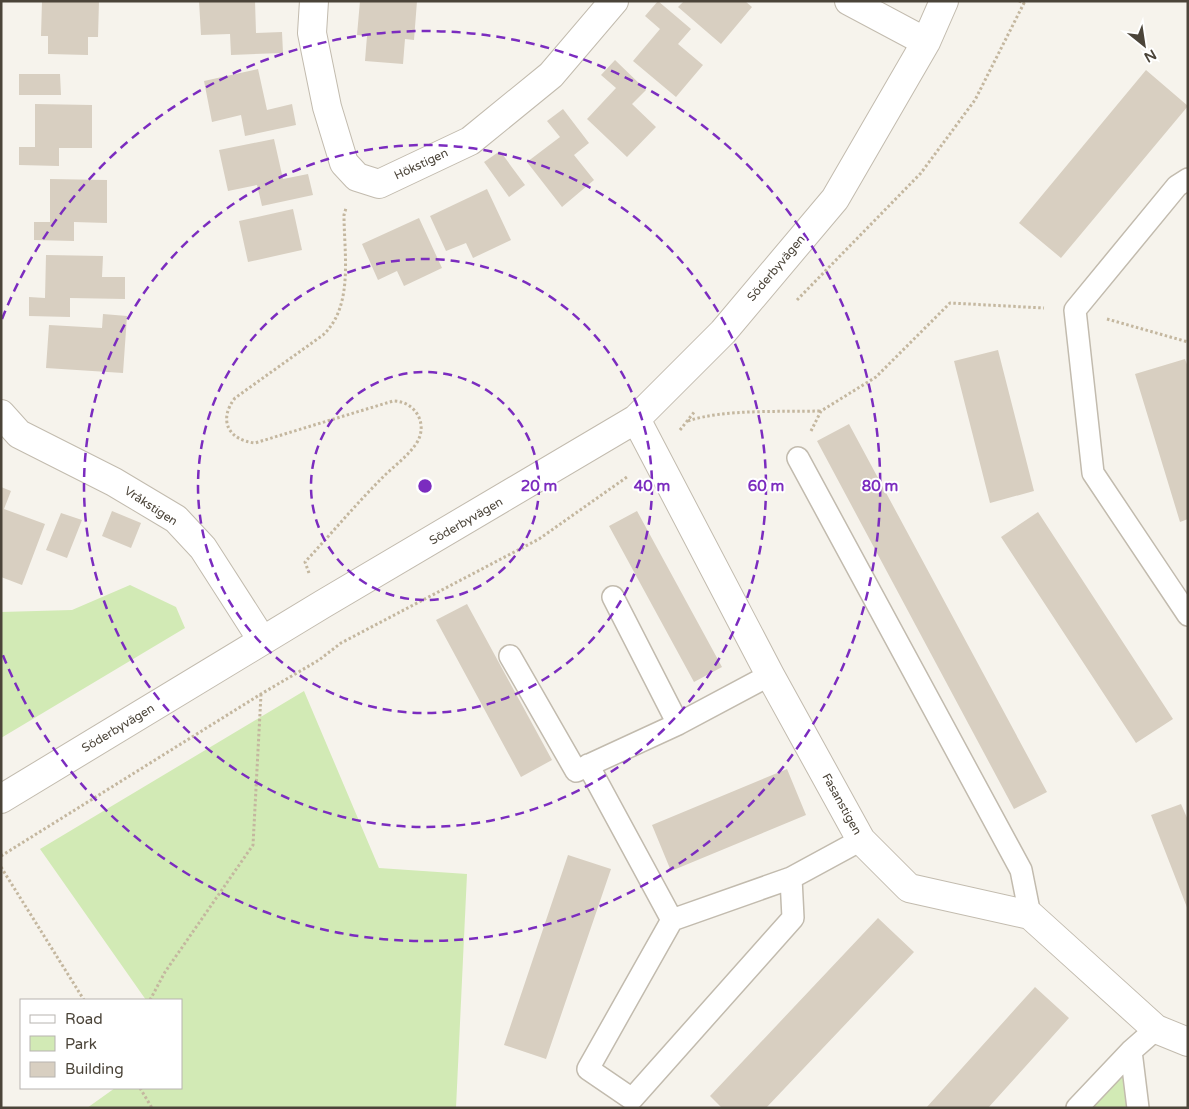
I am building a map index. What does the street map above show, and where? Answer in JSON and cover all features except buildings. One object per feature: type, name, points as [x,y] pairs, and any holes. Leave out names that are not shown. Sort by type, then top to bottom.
[{"type":"street","points":[[314,1],[312,33],[327,107],[344,162],[357,177]]},
{"type":"street","name":"Hökstigen","points":[[357,177],[379,184],[470,141],[551,75],[614,1]]},
{"type":"street","points":[[849,1],[926,42]]},
{"type":"street","name":"Söderbyvägen","points":[[1,799],[262,640],[636,419],[723,332],[835,199],[926,42],[944,1]]},
{"type":"street","name":"Vråkstigen","points":[[1,414],[19,434],[114,482],[176,518],[203,548],[262,640]]},
{"type":"street","name":"Fasanstigen","points":[[636,419],[770,675],[861,840],[909,888],[1030,915],[1156,1029],[1188,1042]]},
{"type":"lane","points":[[1188,179],[1177,186],[1075,310],[1093,473],[1188,615]]},
{"type":"lane","points":[[798,458],[1021,870],[1030,915]]},
{"type":"lane","points":[[613,597],[678,724]]},
{"type":"lane","points":[[510,656],[576,771],[678,724],[770,675]]},
{"type":"lane","points":[[588,766],[672,920]]},
{"type":"lane","points":[[790,878],[793,918],[638,1103],[588,1069],[672,920],[790,878],[861,840]]},
{"type":"lane","points":[[1076,1108],[1131,1051],[1156,1029]]},
{"type":"lane","points":[[1131,1051],[1138,1108]]},
{"type":"path","points":[[1019,1],[1025,3]]},
{"type":"path","points":[[341,643],[305,562],[417,443],[421,428],[418,414],[408,404],[393,400],[255,443],[244,442],[236,437],[226,424],[226,415],[229,406],[235,398],[323,335],[332,326],[345,283],[344,215],[357,177]]},
{"type":"path","points":[[687,422],[701,417],[730,414],[821,411],[876,377],[950,303],[1075,310],[1188,342]]},
{"type":"path","points":[[798,458],[821,411]]},
{"type":"path","points":[[151,999],[165,972],[253,845],[261,694]]},
{"type":"path","points":[[1,856],[148,764]]},
{"type":"path","points":[[1,868],[83,999]]},
{"type":"path","points":[[141,1089],[152,1108]]},
{"type":"green space","points":[[130,585],[176,607],[185,628],[1,738],[1,612],[72,610]]},
{"type":"green space","points":[[304,691],[379,868],[467,874],[456,1108],[87,1108],[114,1089],[182,1089],[182,999],[145,999],[40,849]]},
{"type":"green space","points":[[1131,1051],[1138,1108],[1077,1108]]}]
